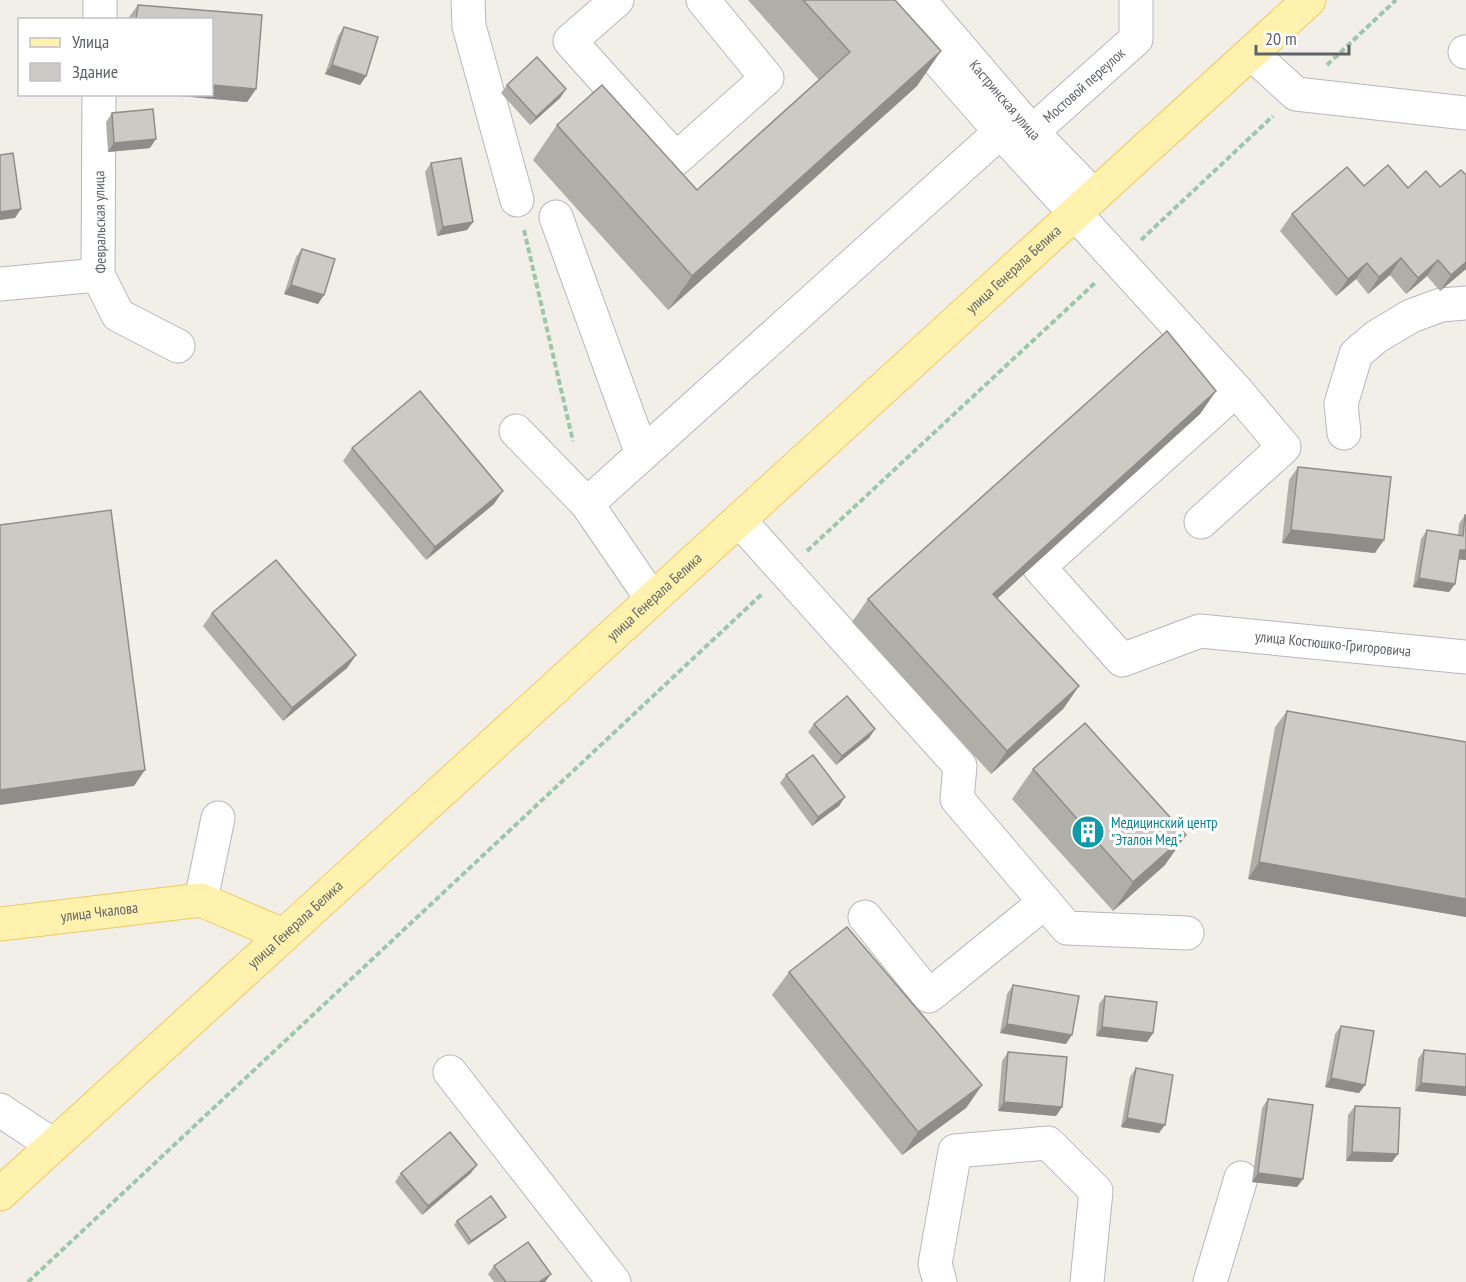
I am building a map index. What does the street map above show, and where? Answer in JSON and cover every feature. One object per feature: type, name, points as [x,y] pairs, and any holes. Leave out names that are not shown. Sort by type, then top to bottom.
[{"type":"main road","name":"улица Генерала Белика","points":[[0,1194],[1309,0]]},
{"type":"main road","points":[[201,900],[283,935]]},
{"type":"main road","name":"улица Чкалова","points":[[0,924],[201,900]]},
{"type":"street","points":[[100,0],[100,18]]},
{"type":"street","points":[[468,0],[469,26],[517,200]]},
{"type":"street","points":[[617,0],[570,40],[676,159],[767,78],[704,0]]},
{"type":"street","points":[[885,0],[1017,126],[1085,204],[1119,260],[1284,447],[1201,522]]},
{"type":"street","name":"Кастринская улица","points":[[920,0],[1017,126]]},
{"type":"street","name":"Мостовой переулок","points":[[587,504],[1017,126],[1136,39],[1136,0]]},
{"type":"street","points":[[1251,53],[1296,94],[1466,113]]},
{"type":"street","name":"Февральская улица","points":[[99,96],[98,275],[118,315],[178,346]]},
{"type":"street","points":[[556,217],[642,454]]},
{"type":"street","points":[[0,284],[98,275]]},
{"type":"street","points":[[1344,433],[1341,404],[1356,354],[1377,337],[1411,316],[1441,304],[1466,303]]},
{"type":"street","name":"улица Костюшко-Григоровича","points":[[1236,390],[1039,567],[1122,660],[1200,631],[1466,657]]},
{"type":"street","points":[[516,431],[587,504],[652,599]]},
{"type":"street","points":[[739,520],[960,766],[957,799],[1067,928],[1187,933]]},
{"type":"street","points":[[201,900],[218,818]]},
{"type":"street","points":[[865,917],[929,996],[1045,902]]},
{"type":"street","points":[[450,1072],[614,1282]]},
{"type":"street","points":[[0,1110],[53,1145]]},
{"type":"street","points":[[940,1282],[934,1264],[955,1151],[1048,1143],[1096,1191],[1087,1282]]},
{"type":"street","points":[[1210,1282],[1241,1178]]},
{"type":"path","points":[[28,1282],[1396,0]]},
{"type":"path","points":[[517,200],[574,448]]},
{"type":"building","points":[[803,0],[895,0],[941,51],[692,276],[557,125],[602,85],[697,190],[850,52]]},
{"type":"building","points":[[138,5],[262,15],[256,89],[213,85],[213,18],[136,18]]},
{"type":"building","points":[[344,27],[378,37],[366,76],[332,65]]},
{"type":"building","points":[[537,57],[566,89],[536,117],[507,85]]},
{"type":"building","points":[[153,109],[156,139],[114,143],[112,113]]},
{"type":"building","points":[[13,153],[21,209],[0,212],[0,155]]},
{"type":"building","points":[[461,158],[473,222],[443,227],[431,163]]},
{"type":"building","points":[[1388,165],[1408,188],[1426,171],[1440,187],[1461,170],[1466,175],[1466,262],[1451,275],[1438,260],[1418,278],[1401,258],[1379,277],[1367,263],[1348,279],[1292,214],[1347,167],[1364,186]]},
{"type":"building","points":[[302,249],[335,259],[324,295],[291,285]]},
{"type":"building","points":[[1167,331],[1216,391],[993,594],[1079,686],[1007,751],[868,599]]},
{"type":"building","points":[[420,391],[503,491],[435,547],[352,448]]},
{"type":"building","points":[[1298,467],[1391,477],[1384,540],[1291,530]]},
{"type":"building","points":[[111,510],[145,770],[0,790],[0,525]]},
{"type":"building","points":[[1465,515],[1466,550],[1460,550],[1455,584],[1419,578],[1427,530],[1463,536]]},
{"type":"building","points":[[276,560],[356,655],[292,708],[212,613]]},
{"type":"building","points":[[847,696],[875,729],[842,756],[814,724]]},
{"type":"building","points":[[1287,711],[1466,742],[1466,899],[1259,862]]},
{"type":"building","points":[[1085,723],[1186,835],[1133,882],[1033,769]]},
{"type":"building","points":[[813,755],[845,797],[818,817],[786,775]]},
{"type":"building","points":[[847,927],[982,1085],[918,1132],[789,972]]},
{"type":"building","points":[[1013,985],[1079,996],[1072,1035],[1007,1024]]},
{"type":"building","points":[[1105,996],[1157,1002],[1153,1033],[1102,1027]]},
{"type":"building","points":[[1341,1026],[1374,1031],[1365,1085],[1331,1078]]},
{"type":"building","points":[[1424,1050],[1466,1054],[1466,1087],[1421,1083]]},
{"type":"building","points":[[1008,1052],[1067,1057],[1062,1107],[1004,1102]]},
{"type":"building","points":[[1136,1068],[1173,1075],[1165,1125],[1127,1118]]},
{"type":"building","points":[[1268,1099],[1313,1105],[1303,1179],[1258,1173]]},
{"type":"building","points":[[1355,1106],[1400,1108],[1398,1154],[1352,1152]]},
{"type":"building","points":[[450,1132],[477,1165],[428,1206],[401,1173]]},
{"type":"building","points":[[491,1196],[506,1217],[471,1241],[457,1221]]},
{"type":"building","points":[[528,1242],[551,1274],[539,1282],[506,1282],[494,1266]]},
{"type":"place","name":"Медицинский центр \"Эталон Мед\"","points":[[1088,832]]}]
